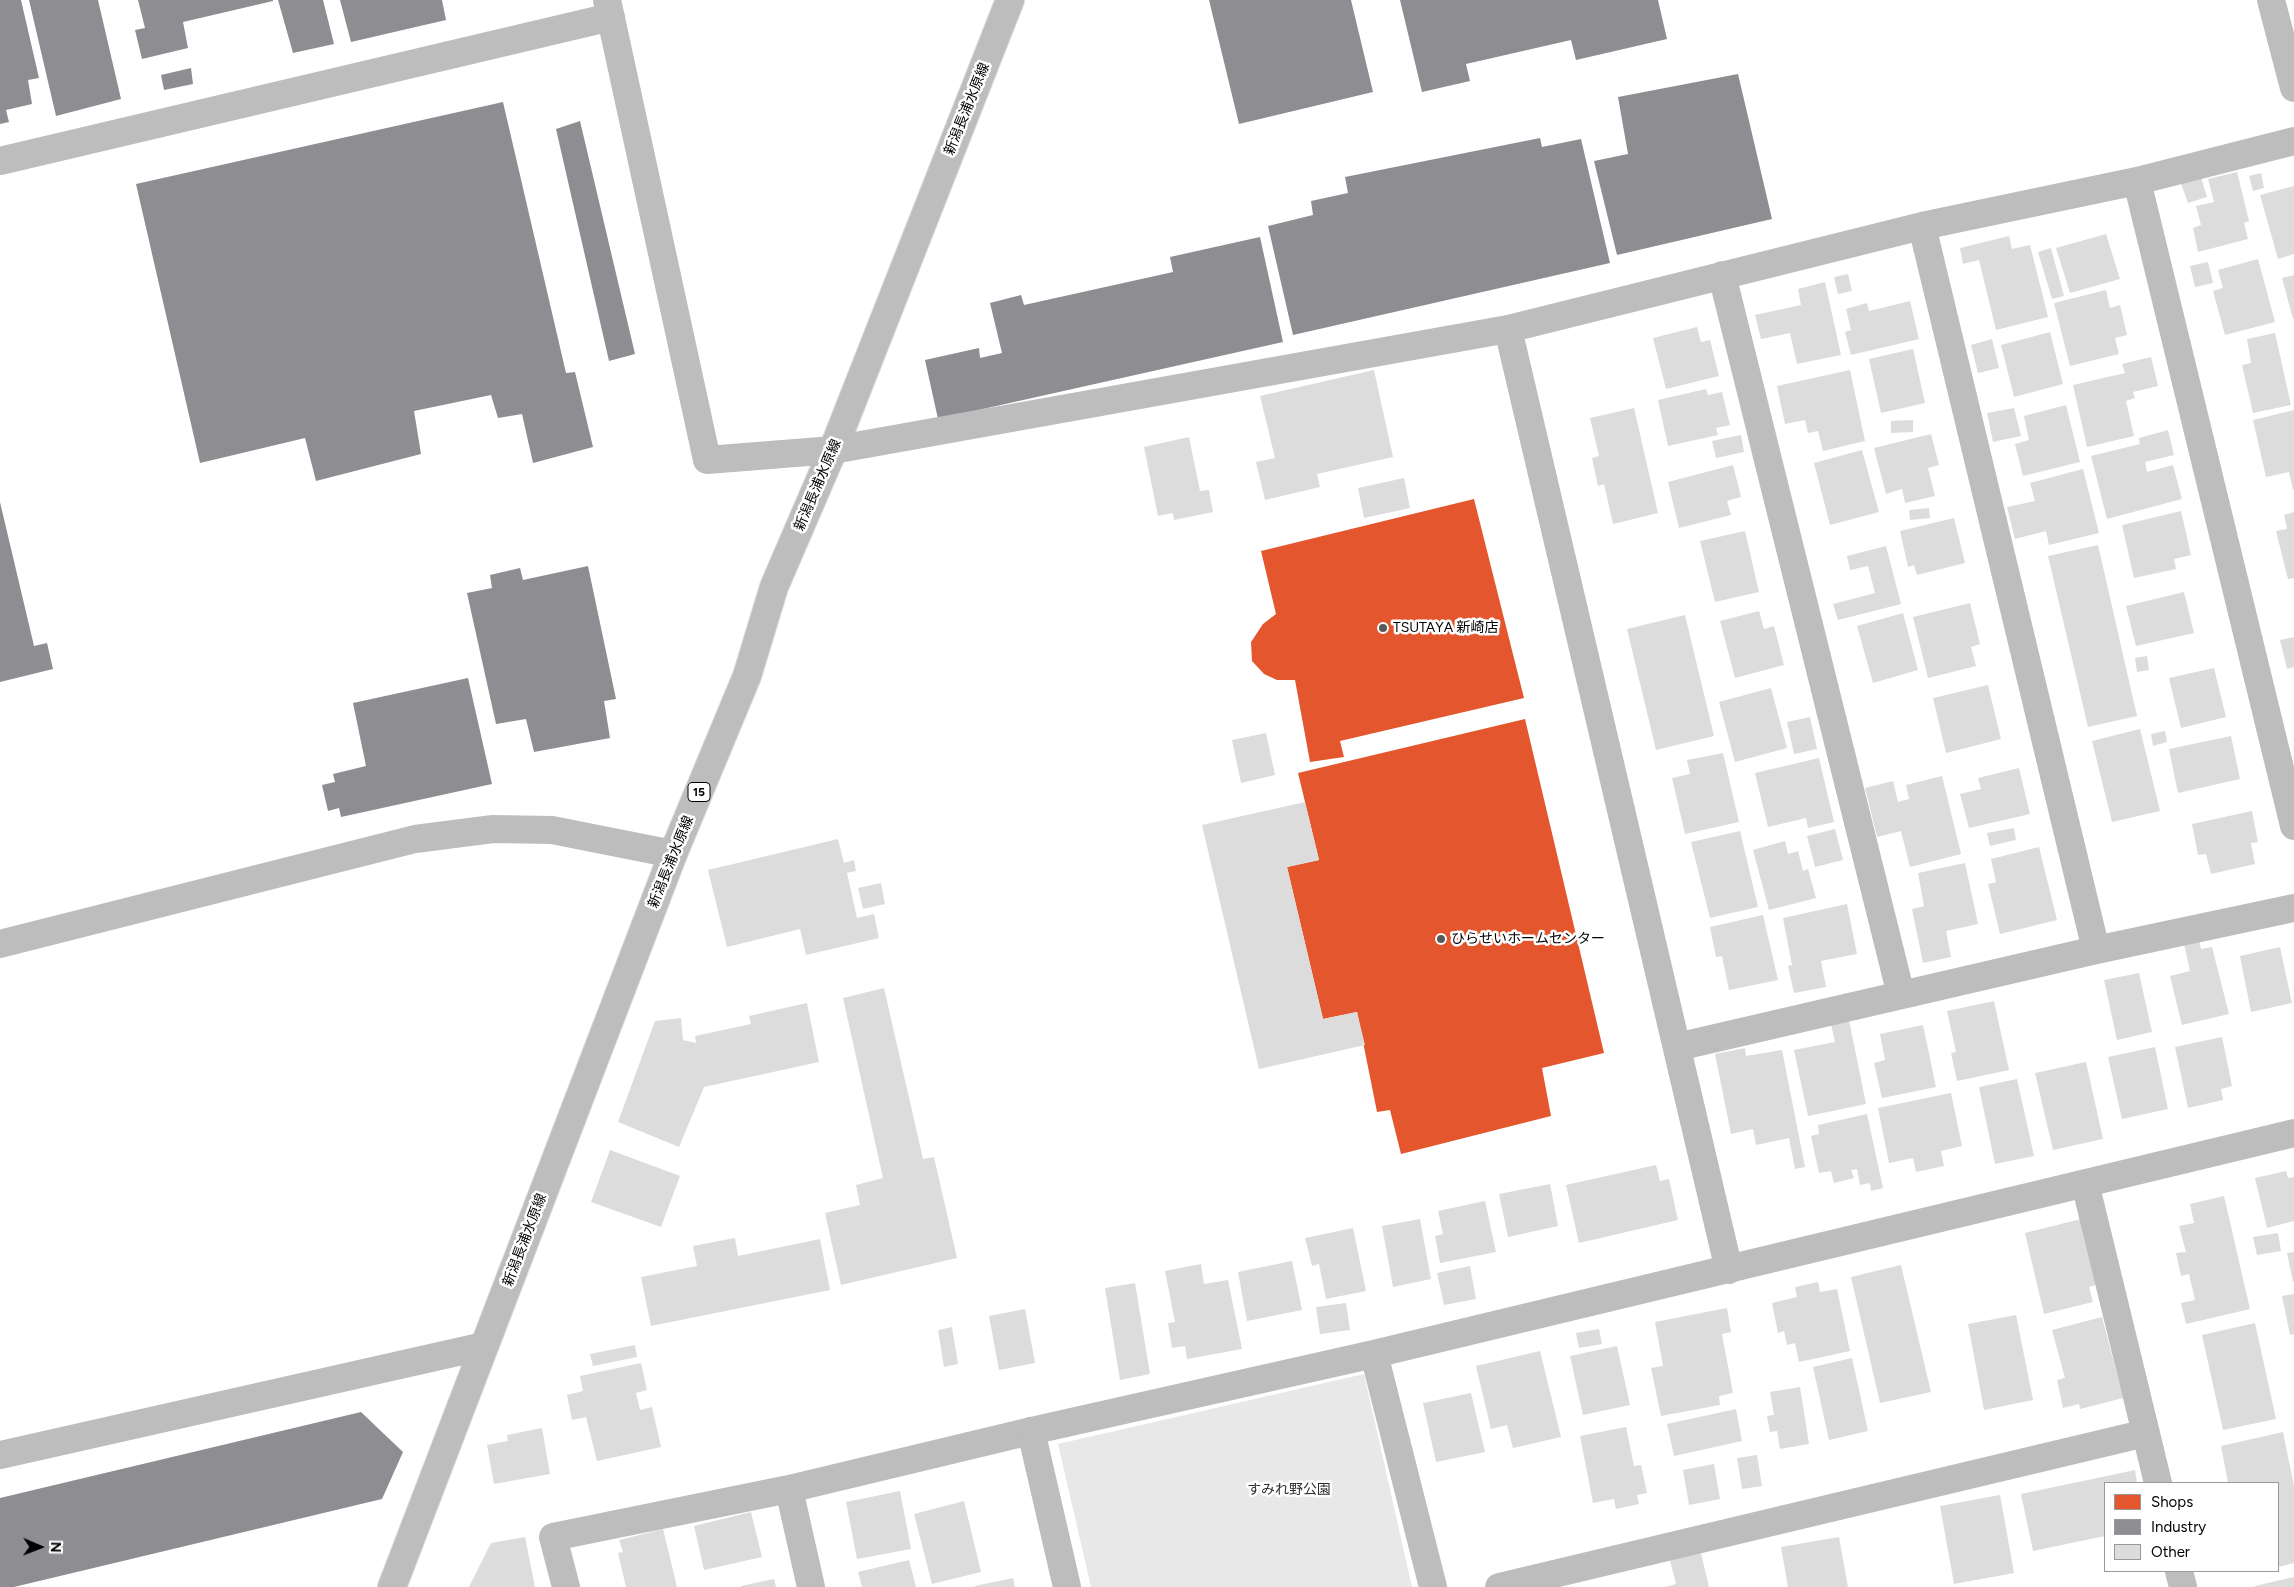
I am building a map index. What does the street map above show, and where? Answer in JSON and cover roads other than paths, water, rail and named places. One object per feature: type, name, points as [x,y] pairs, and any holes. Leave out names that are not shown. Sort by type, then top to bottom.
[{"type":"street","name":"新潟長浦水原線","points":[[392,1587],[673,854],[747,676],[774,587],[833,450],[1010,0]]},
{"type":"street","points":[[2270,0],[2294,88]]},
{"type":"street","points":[[0,161],[609,9],[707,460],[833,450],[1508,329],[1922,226],[2137,181],[2294,141]]},
{"type":"street","points":[[2137,181],[2294,826]]},
{"type":"street","points":[[1922,226],[2096,950]]},
{"type":"street","points":[[1722,275],[1901,995]]},
{"type":"street","points":[[1508,329],[1729,1270]]},
{"type":"street","points":[[0,944],[415,839],[492,829],[552,830],[673,854]]},
{"type":"street","points":[[1677,1047],[2096,950],[2294,908]]},
{"type":"street","points":[[566,1587],[553,1537],[790,1489],[1031,1431],[1374,1354],[2294,1133]]},
{"type":"street","points":[[2085,1182],[2158,1482]]},
{"type":"street","points":[[0,1455],[484,1346]]},
{"type":"street","points":[[1374,1354],[1433,1587]]},
{"type":"street","points":[[1031,1431],[1067,1587]]},
{"type":"street","points":[[1499,1587],[2146,1433]]},
{"type":"street","points":[[790,1489],[811,1587]]},
{"type":"street","points":[[2179,1572],[2183,1587]]},
{"type":"place","name":"TSUTAYA 新崎店","points":[[1383,628]]},
{"type":"place","name":"ひらせいホームセンター","points":[[1441,939]]},
{"type":"park label","name":"すみれ野公園","points":[[1289,1490]]}]
